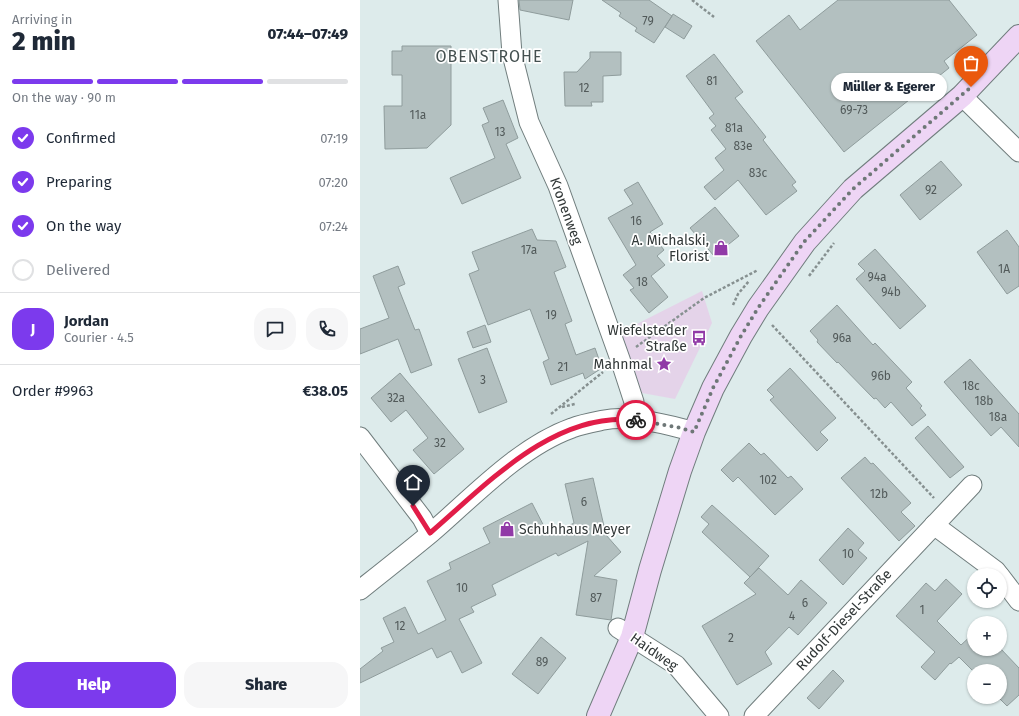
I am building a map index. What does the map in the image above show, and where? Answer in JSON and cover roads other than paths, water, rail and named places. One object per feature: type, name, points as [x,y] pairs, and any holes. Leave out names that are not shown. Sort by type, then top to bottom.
[{"type":"main road","points":[[598,716],[625,632],[654,556],[680,471],[694,432],[713,388],[758,308],[804,242],[853,189],[962,96],[1019,36]]},
{"type":"street","name":"Kronenweg","points":[[508,0],[512,54],[529,122],[558,186],[620,359],[634,402],[634,420]]},
{"type":"street","points":[[962,96],[1019,152]]},
{"type":"street","points":[[360,590],[430,533],[500,472],[539,444],[572,428],[606,420],[634,420],[681,428],[694,432]]},
{"type":"street","points":[[360,437],[422,518],[430,533]]},
{"type":"street","name":"Rudolf-Diesel-Straße","points":[[754,716],[972,485]]},
{"type":"street","points":[[940,518],[993,568]]},
{"type":"street","points":[[1007,585],[1019,601]]},
{"type":"street","name":"Haidweg","points":[[625,632],[676,665],[719,716]]},
{"type":"place","name":"Müller & Egerer","points":[[971,87]]},
{"type":"place","name":"A. Michalski, Florist","points":[[721,248]]},
{"type":"place","name":"Wiefelsteder Straße","points":[[699,338]]},
{"type":"place","name":"Mahnmal","points":[[664,364]]},
{"type":"place","name":"Schuhhaus Meyer","points":[[507,529]]},
{"type":"district","name":"OBENSTROHE","points":[[489,56]]}]
